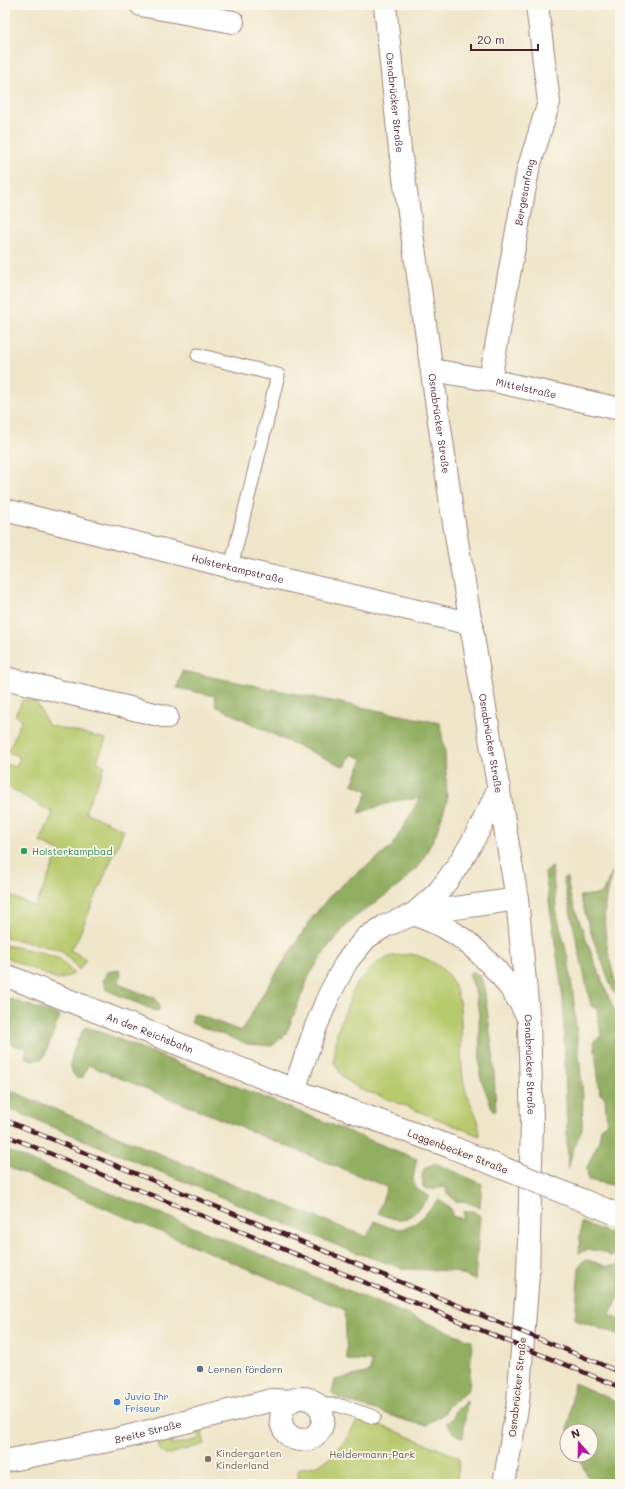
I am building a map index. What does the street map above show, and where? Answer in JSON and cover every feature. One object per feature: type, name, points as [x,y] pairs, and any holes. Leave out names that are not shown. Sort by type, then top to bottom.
[{"type":"street","points":[[141,5],[233,22]]},
{"type":"street","name":"Osnabrücker Straße","points":[[385,5],[393,97],[452,511],[499,786],[516,899],[529,1023],[532,1123],[528,1274],[518,1402],[504,1484]]},
{"type":"street","name":"Bergesanfang","points":[[490,380],[528,170],[549,102],[537,5]]},
{"type":"street","name":"Mittelstraße","points":[[432,370],[490,380],[620,409]]},
{"type":"street","name":"Holsterkampstraße","points":[[5,510],[231,567],[472,624]]},
{"type":"street","points":[[5,678],[167,717]]},
{"type":"street","points":[[414,914],[438,891],[460,861],[488,812],[499,786]]},
{"type":"street","points":[[294,1090],[315,1029],[329,995],[347,961],[366,938],[385,926],[414,914],[516,899]]},
{"type":"street","points":[[414,914],[443,926],[475,949],[507,986],[521,1005],[529,1023]]},
{"type":"street","name":"An der Reichsbahn","points":[[5,975],[294,1090]]},
{"type":"street","name":"Laggenbecker Straße","points":[[294,1090],[451,1147],[617,1214]]},
{"type":"street","name":"Breite Straße","points":[[5,1461],[118,1439],[272,1400],[290,1401],[302,1397],[314,1401],[319,1405]]},
{"type":"street","points":[[290,1401],[283,1409],[282,1424],[286,1432],[299,1440],[313,1437],[321,1428],[324,1416],[319,1405]]},
{"type":"lane","points":[[198,355],[278,375],[231,567]]},
{"type":"lane","name":"Breite Straße","points":[[319,1405],[338,1405],[374,1417]]},
{"type":"green space","points":[[182,671],[440,723],[445,754],[447,801],[435,836],[421,863],[401,884],[351,920],[327,948],[309,976],[286,1034],[272,1046],[248,1044],[191,1023],[194,1013],[241,1031],[312,918],[329,897],[349,879],[391,848],[420,798],[395,801],[359,813],[368,791],[352,784],[363,759],[351,754],[345,767],[293,744],[216,706],[215,696],[177,688]]},
{"type":"green space","points":[[23,699],[37,703],[48,725],[106,739],[97,761],[105,766],[85,812],[124,830],[77,940],[70,950],[86,959],[79,970],[60,950],[5,937],[5,893],[35,907],[57,857],[59,858],[61,852],[40,842],[53,813],[5,785],[5,764],[16,767],[20,757],[8,752],[22,719],[15,715]]},
{"type":"green space","points":[[552,867],[557,915],[568,958],[573,994],[583,1096],[582,1129],[573,1150],[568,1170],[563,998],[545,873]]},
{"type":"green space","points":[[612,872],[604,916],[608,949],[618,993],[614,993],[591,933],[580,896],[602,894]]},
{"type":"green space","points":[[563,878],[567,878],[570,895],[594,961],[620,1024],[620,1184],[612,1185],[588,1180],[587,1167],[599,1141],[601,1128],[607,1124],[605,1097],[600,1094],[594,1041],[601,1036],[597,1009],[591,1006]]},
{"type":"green space","points":[[5,945],[39,952],[60,959],[74,974],[58,980],[5,957]]},
{"type":"green space","points":[[411,954],[433,962],[447,974],[455,988],[460,1006],[464,1084],[466,1093],[478,1121],[480,1136],[362,1090],[344,1079],[334,1062],[337,1032],[356,984],[377,963],[392,956]]},
{"type":"green space","points":[[120,970],[121,976],[118,984],[155,998],[159,1004],[159,1010],[156,1011],[106,990],[103,981],[107,972]]},
{"type":"green space","points":[[473,971],[480,976],[484,986],[493,1054],[496,1111],[493,1111],[480,1076],[479,1014],[475,990],[469,974]]},
{"type":"green space","points":[[10,999],[60,1016],[44,1057],[41,1059],[32,1060],[25,1057],[27,1049],[5,1042],[5,1000]]},
{"type":"green space","points":[[85,1027],[96,1030],[417,1159],[413,1178],[415,1188],[430,1197],[407,1218],[396,1219],[388,1217],[378,1213],[387,1187],[88,1065],[83,1077],[78,1079],[73,1074],[71,1061],[75,1046]]},
{"type":"green space","points":[[5,1088],[236,1186],[367,1237],[375,1221],[396,1229],[411,1226],[418,1221],[439,1199],[451,1209],[452,1216],[463,1219],[464,1211],[473,1211],[480,1216],[475,1280],[453,1271],[404,1269],[341,1247],[5,1107]]},
{"type":"green space","points":[[5,1150],[472,1341],[469,1389],[447,1407],[446,1412],[427,1425],[407,1421],[342,1399],[332,1393],[335,1380],[370,1372],[371,1361],[347,1360],[345,1310],[5,1166]]},
{"type":"green space","points":[[435,1163],[482,1184],[480,1207],[463,1201],[457,1202],[447,1193],[446,1187],[427,1189],[423,1187],[422,1175],[424,1169]]},
{"type":"green space","points":[[581,1222],[620,1237],[620,1251],[616,1255],[610,1256],[595,1250],[587,1250],[579,1253]]},
{"type":"green space","points":[[586,1260],[605,1266],[620,1264],[620,1293],[610,1315],[620,1320],[620,1335],[575,1320],[579,1267],[582,1262]]},
{"type":"green space","points":[[574,1383],[620,1403],[620,1468],[619,1471],[605,1484],[592,1484],[581,1463],[599,1463],[599,1423],[569,1423]]},
{"type":"green space","points":[[467,1401],[463,1438],[453,1433],[446,1423],[453,1418],[454,1412]]},
{"type":"green space","name":"Heldermann-Park","points":[[359,1418],[396,1431],[460,1458],[456,1484],[299,1484],[298,1469],[318,1465],[333,1455],[338,1450]]},
{"type":"green space","points":[[197,1428],[201,1428],[205,1444],[166,1455],[161,1450],[158,1444],[159,1439],[169,1435],[172,1445],[199,1439]]},
{"type":"green space","points":[[620,1468],[620,1484],[617,1484],[612,1478]]},
{"type":"railway","points":[[5,1120],[620,1372]]},
{"type":"railway","points":[[5,1135],[620,1387]]},
{"type":"place","name":"Holsterkampbad","points":[[24,851]]},
{"type":"place","name":"Lernen fördern","points":[[200,1369]]},
{"type":"place","name":"Juvio Ihr Friseur","points":[[117,1402]]},
{"type":"place","name":"Kindergarten Kinderland","points":[[208,1459]]}]
